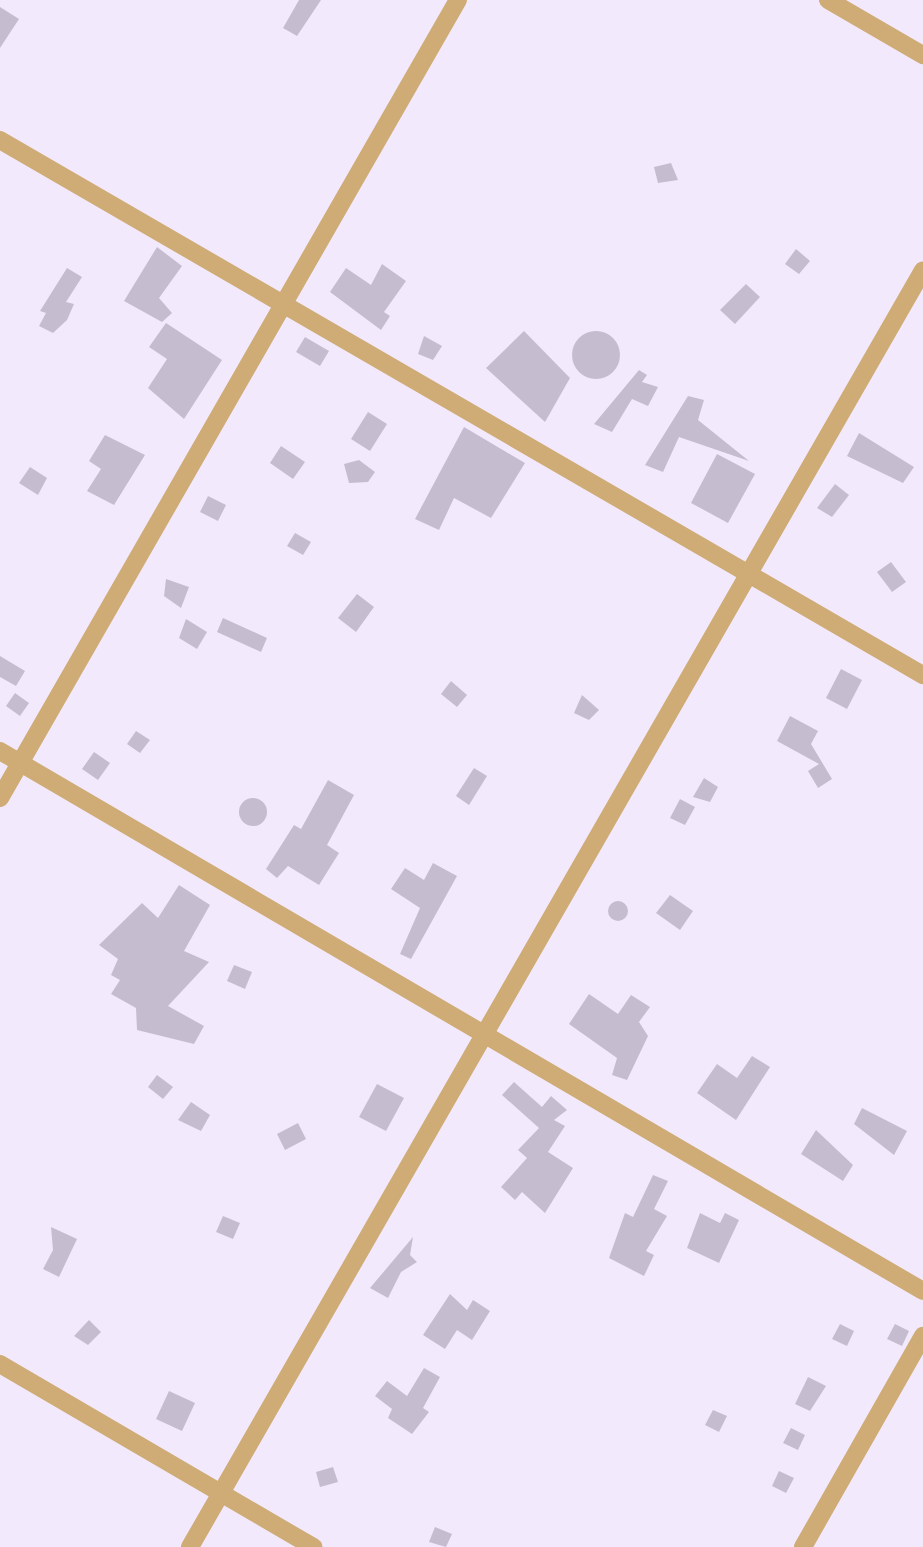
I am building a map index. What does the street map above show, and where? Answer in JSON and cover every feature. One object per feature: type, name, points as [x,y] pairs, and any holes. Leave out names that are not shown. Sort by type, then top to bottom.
[{"type":"street","points":[[0,798],[458,0]]},
{"type":"street","points":[[828,0],[923,55]]},
{"type":"street","points":[[0,140],[923,675]]},
{"type":"street","points":[[190,1547],[923,270]]},
{"type":"street","points":[[0,751],[923,1291]]},
{"type":"street","points":[[803,1547],[923,1336]]},
{"type":"street","points":[[0,1364],[313,1547]]},
{"type":"building","points":[[299,0],[321,0],[297,36],[283,28]]},
{"type":"building","points":[[0,7],[19,19],[0,48]]},
{"type":"building","points":[[671,163],[678,180],[658,183],[654,167]]},
{"type":"building","points":[[157,247],[182,266],[159,298],[172,313],[162,322],[124,301]]},
{"type":"building","points":[[796,249],[810,261],[799,274],[785,264]]},
{"type":"building","points":[[382,264],[406,281],[384,312],[390,316],[381,330],[330,292],[346,268],[371,285]]},
{"type":"building","points":[[67,268],[82,277],[66,302],[74,304],[67,320],[53,333],[39,326],[46,313],[40,311]]},
{"type":"building","points":[[746,284],[760,297],[735,324],[720,310]]},
{"type":"building","points":[[166,323],[222,360],[184,419],[148,388],[167,359],[149,347]]},
{"type":"building","points":[[524,331],[570,378],[545,422],[486,368]]},
{"type":"building","points":[[596,331],[605,332],[613,338],[619,346],[619,364],[613,372],[605,378],[596,379],[587,378],[579,372],[573,364],[572,355],[573,346],[579,338],[587,332]]},
{"type":"building","points":[[424,336],[442,346],[433,360],[418,354]]},
{"type":"building","points":[[305,337],[329,351],[320,366],[296,352]]},
{"type":"building","points":[[639,370],[647,375],[642,382],[658,387],[648,406],[632,399],[612,432],[594,424]]},
{"type":"building","points":[[688,396],[704,400],[698,420],[749,461],[679,437],[663,472],[645,465]]},
{"type":"building","points":[[368,412],[387,424],[370,451],[351,439]]},
{"type":"building","points":[[464,427],[525,463],[491,518],[454,498],[439,530],[415,519]]},
{"type":"building","points":[[859,433],[914,467],[903,483],[847,456]]},
{"type":"building","points":[[105,435],[145,455],[114,505],[87,491],[101,469],[89,461]]},
{"type":"building","points":[[281,446],[305,462],[293,479],[270,463]]},
{"type":"building","points":[[717,454],[755,474],[728,523],[691,503]]},
{"type":"building","points":[[359,460],[375,472],[368,482],[349,483],[344,464]]},
{"type":"building","points":[[30,467],[47,478],[38,495],[19,483]]},
{"type":"building","points":[[835,484],[849,495],[832,517],[817,508]]},
{"type":"building","points":[[208,496],[226,505],[218,521],[200,512]]},
{"type":"building","points":[[295,533],[311,542],[303,555],[287,546]]},
{"type":"building","points":[[891,562],[906,582],[892,592],[877,572]]},
{"type":"building","points":[[166,579],[189,587],[181,608],[164,596]]},
{"type":"building","points":[[357,594],[374,607],[356,632],[338,618]]},
{"type":"building","points":[[223,618],[267,638],[261,652],[217,632]]},
{"type":"building","points":[[186,619],[207,632],[197,649],[179,638]]},
{"type":"building","points":[[0,656],[25,671],[16,686],[0,677]]},
{"type":"building","points":[[841,669],[862,680],[847,709],[826,698]]},
{"type":"building","points":[[451,681],[467,695],[457,707],[441,694]]},
{"type":"building","points":[[15,693],[29,703],[20,716],[6,706]]},
{"type":"building","points":[[582,695],[599,710],[589,720],[574,713]]},
{"type":"building","points":[[790,716],[818,731],[811,744],[832,779],[818,788],[808,771],[819,764],[777,741]]},
{"type":"building","points":[[136,731],[150,740],[140,753],[127,744]]},
{"type":"building","points":[[94,752],[110,763],[98,780],[82,769]]},
{"type":"building","points":[[474,768],[487,776],[469,805],[456,796]]},
{"type":"building","points":[[704,778],[718,787],[710,802],[693,797]]},
{"type":"building","points":[[328,780],[354,795],[327,845],[339,853],[319,885],[288,866],[277,878],[266,869],[294,825],[301,829]]},
{"type":"building","points":[[253,798],[263,802],[267,812],[263,822],[253,826],[243,822],[239,812],[243,802]]},
{"type":"building","points":[[680,799],[695,807],[685,825],[670,818]]},
{"type":"building","points":[[433,863],[457,876],[411,959],[400,954],[420,908],[391,889],[405,868],[424,880]]},
{"type":"building","points":[[179,885],[210,905],[184,951],[209,962],[168,1006],[204,1026],[194,1044],[137,1030],[136,1008],[111,994],[120,980],[111,975],[118,959],[99,945],[142,903],[158,918]]},
{"type":"building","points":[[670,895],[693,911],[680,930],[656,913]]},
{"type":"building","points":[[618,901],[625,904],[628,911],[625,918],[618,921],[611,918],[608,911],[611,904]]},
{"type":"building","points":[[234,965],[252,972],[245,989],[227,981]]},
{"type":"building","points":[[589,994],[618,1014],[631,995],[650,1007],[639,1022],[648,1036],[627,1080],[612,1075],[617,1058],[569,1024]]},
{"type":"building","points":[[752,1056],[770,1067],[736,1120],[697,1093],[717,1064],[737,1078]]},
{"type":"building","points":[[157,1075],[173,1087],[163,1099],[148,1087]]},
{"type":"building","points":[[514,1082],[542,1107],[551,1096],[567,1110],[554,1120],[565,1126],[548,1152],[573,1168],[545,1213],[522,1192],[515,1200],[501,1187],[527,1158],[518,1150],[539,1128],[502,1095]]},
{"type":"building","points":[[377,1084],[404,1098],[386,1131],[359,1117]]},
{"type":"building","points":[[191,1102],[210,1115],[201,1131],[178,1120]]},
{"type":"building","points":[[862,1108],[907,1131],[894,1155],[854,1124]]},
{"type":"building","points":[[298,1123],[306,1139],[285,1150],[277,1134]]},
{"type":"building","points":[[816,1130],[853,1165],[843,1181],[801,1154]]},
{"type":"building","points":[[653,1175],[668,1181],[654,1209],[667,1216],[646,1251],[654,1255],[644,1276],[609,1258],[625,1213],[633,1217]]},
{"type":"building","points":[[700,1213],[720,1223],[725,1213],[739,1220],[719,1263],[687,1248]]},
{"type":"building","points":[[223,1216],[240,1223],[233,1239],[216,1232]]},
{"type":"building","points":[[51,1227],[77,1239],[59,1277],[43,1269],[53,1250]]},
{"type":"building","points":[[413,1237],[410,1255],[417,1262],[401,1272],[388,1298],[370,1288]]},
{"type":"building","points":[[450,1294],[467,1310],[473,1300],[490,1311],[472,1340],[457,1330],[445,1349],[423,1335]]},
{"type":"building","points":[[89,1320],[101,1332],[88,1345],[74,1336]]},
{"type":"building","points":[[840,1324],[854,1331],[847,1346],[832,1339]]},
{"type":"building","points":[[895,1324],[909,1331],[902,1346],[887,1339]]},
{"type":"building","points":[[424,1368],[440,1377],[423,1408],[429,1412],[412,1434],[388,1418],[392,1409],[375,1396],[387,1381],[407,1396]]},
{"type":"building","points":[[808,1377],[826,1386],[810,1411],[795,1404]]},
{"type":"building","points":[[169,1391],[195,1403],[182,1431],[156,1419]]},
{"type":"building","points":[[713,1410],[727,1416],[719,1432],[705,1425]]},
{"type":"building","points":[[791,1428],[805,1435],[798,1450],[783,1443]]},
{"type":"building","points":[[333,1467],[338,1482],[320,1487],[316,1472]]},
{"type":"building","points":[[779,1471],[794,1478],[786,1493],[772,1486]]},
{"type":"building","points":[[435,1527],[452,1534],[446,1547],[429,1542]]}]
